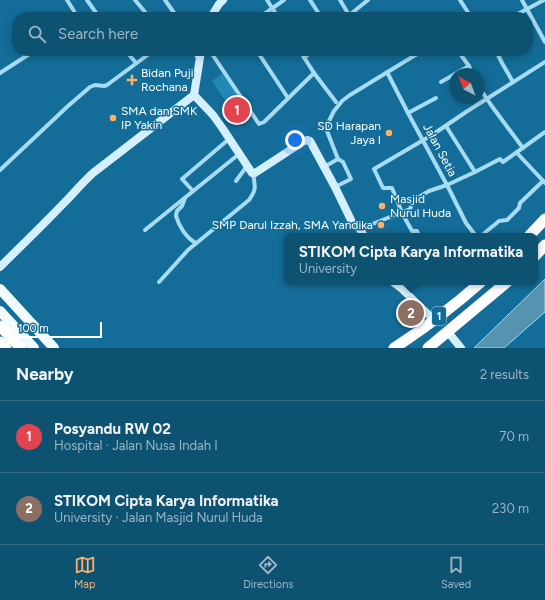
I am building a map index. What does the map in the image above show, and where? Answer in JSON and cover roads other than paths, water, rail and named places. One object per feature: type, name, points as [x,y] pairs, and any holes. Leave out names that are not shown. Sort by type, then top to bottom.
[{"type":"highway","points":[[532,233],[545,218]]},
{"type":"highway","points":[[538,253],[545,245]]},
{"type":"highway","name":"1","points":[[394,348],[434,320],[477,285]]},
{"type":"highway","name":"1","points":[[428,348],[503,285]]},
{"type":"highway","points":[[0,326],[21,348]]},
{"type":"highway","points":[[0,342],[6,348]]},
{"type":"main road","points":[[0,289],[54,348]]},
{"type":"main road","points":[[0,311],[34,348]]},
{"type":"street","points":[[66,0],[74,12]]},
{"type":"street","points":[[87,0],[95,12]]},
{"type":"street","points":[[135,0],[145,12]]},
{"type":"street","points":[[165,0],[173,12]]},
{"type":"street","points":[[214,12],[223,0]]},
{"type":"street","points":[[267,0],[275,12]]},
{"type":"street","points":[[267,12],[284,0]]},
{"type":"street","points":[[310,0],[318,12]]},
{"type":"street","points":[[340,0],[346,12]]},
{"type":"street","points":[[353,12],[368,0]]},
{"type":"street","points":[[460,0],[467,12]]},
{"type":"street","points":[[522,0],[528,12]]},
{"type":"street","points":[[521,12],[544,0]]},
{"type":"street","points":[[533,21],[545,42]]},
{"type":"street","points":[[0,73],[26,56]]},
{"type":"street","points":[[130,56],[136,63]]},
{"type":"street","points":[[0,170],[90,87],[95,85],[107,85],[145,56]]},
{"type":"street","points":[[0,267],[93,173],[194,95],[201,56]]},
{"type":"street","points":[[204,56],[259,124],[261,124],[314,72]]},
{"type":"street","points":[[260,56],[288,98]]},
{"type":"street","points":[[306,56],[304,58],[336,102]]},
{"type":"street","points":[[335,187],[351,178],[343,162],[338,159],[327,130],[327,126],[334,112],[342,101],[350,95],[414,56]]},
{"type":"street","points":[[462,56],[469,66],[466,68]]},
{"type":"street","points":[[498,56],[513,82]]},
{"type":"street","points":[[418,233],[418,231],[412,231],[402,213],[392,188],[383,188],[374,169],[446,126],[545,62]]},
{"type":"street","name":"Jalan Setia","points":[[388,72],[448,185],[466,223],[474,233]]},
{"type":"street","points":[[441,82],[449,77]]},
{"type":"street","points":[[159,282],[188,250],[249,200],[255,188],[253,173],[246,166],[230,139],[213,115],[194,95]]},
{"type":"street","points":[[485,96],[523,148]]},
{"type":"street","points":[[408,112],[436,98]]},
{"type":"street","points":[[446,126],[475,172]]},
{"type":"street","points":[[253,173],[308,140],[311,142],[352,222],[362,232],[410,209],[414,200],[429,191],[448,185],[500,159],[503,162],[545,132]]},
{"type":"street","points":[[193,191],[182,179],[230,139]]},
{"type":"street","points":[[485,233],[499,221],[507,220],[519,208],[520,203],[544,182],[517,152]]},
{"type":"street","points":[[145,230],[239,154]]},
{"type":"street","points":[[324,167],[338,159]]},
{"type":"street","points":[[236,181],[246,166]]},
{"type":"street","points":[[186,196],[181,208],[177,211],[176,216],[181,228],[190,240],[196,243]]},
{"type":"street","points":[[397,285],[434,320]]},
{"type":"street","points":[[401,288],[406,285]]},
{"type":"street","points":[[448,332],[459,346]]},
{"type":"place","name":"Bidan Puji Rochana","points":[[132,80]]},
{"type":"place","name":"Posyandu RW 02","points":[[237,110]]},
{"type":"place","name":"SMA dan SMK IP Yakin","points":[[113,118]]},
{"type":"place","name":"SD Harapan Jaya I","points":[[389,133]]},
{"type":"place","name":"Masjid Nurul Huda","points":[[382,206]]},
{"type":"place","name":"SMP Darul Izzah, SMA Yandika","points":[[381,225]]},
{"type":"place","name":"STIKOM Cipta Karya Informatika","points":[[411,313]]}]
